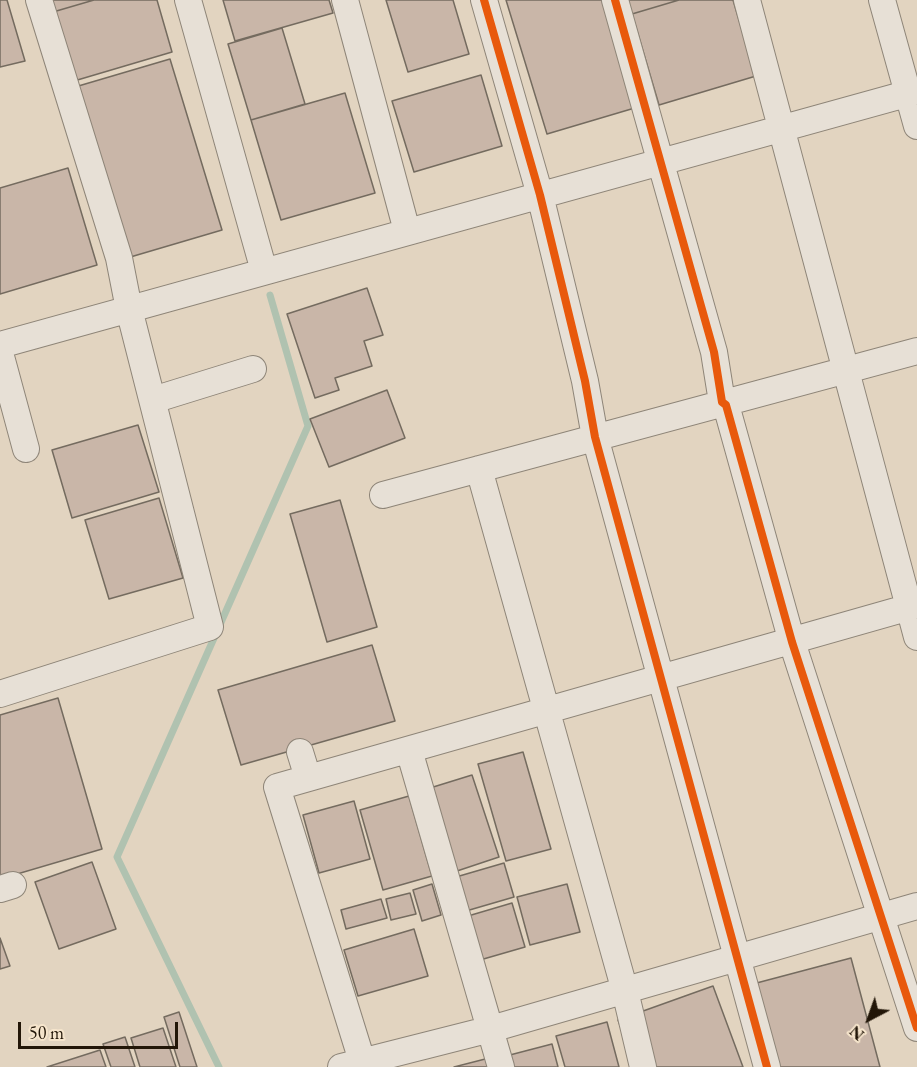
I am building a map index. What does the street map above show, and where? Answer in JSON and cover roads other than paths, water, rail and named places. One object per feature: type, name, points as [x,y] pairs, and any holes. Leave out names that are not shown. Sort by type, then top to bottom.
[{"type":"street","points":[[0,694],[210,627],[129,309],[119,258],[39,0]]},
{"type":"street","points":[[188,0],[264,271]]},
{"type":"street","points":[[345,0],[407,231]]},
{"type":"street","points":[[484,0],[540,195],[585,381],[595,437],[767,1067]]},
{"type":"street","points":[[615,0],[662,160],[714,352],[722,402],[726,405],[792,642],[883,917],[917,1028]]},
{"type":"street","points":[[747,0],[913,606],[917,637]]},
{"type":"street","points":[[882,0],[913,92],[917,126]]},
{"type":"street","points":[[0,345],[913,92]]},
{"type":"street","points":[[383,495],[917,351]]},
{"type":"street","points":[[0,353],[26,449]]},
{"type":"street","points":[[153,400],[253,369]]},
{"type":"street","points":[[479,469],[625,991],[643,1067]]},
{"type":"street","points":[[913,606],[277,787],[352,1064],[490,1029],[917,906]]},
{"type":"street","points":[[409,750],[501,1067]]},
{"type":"street","points":[[300,752],[308,778]]},
{"type":"waterway","points":[[219,1067],[117,857],[308,426],[270,295]]}]
